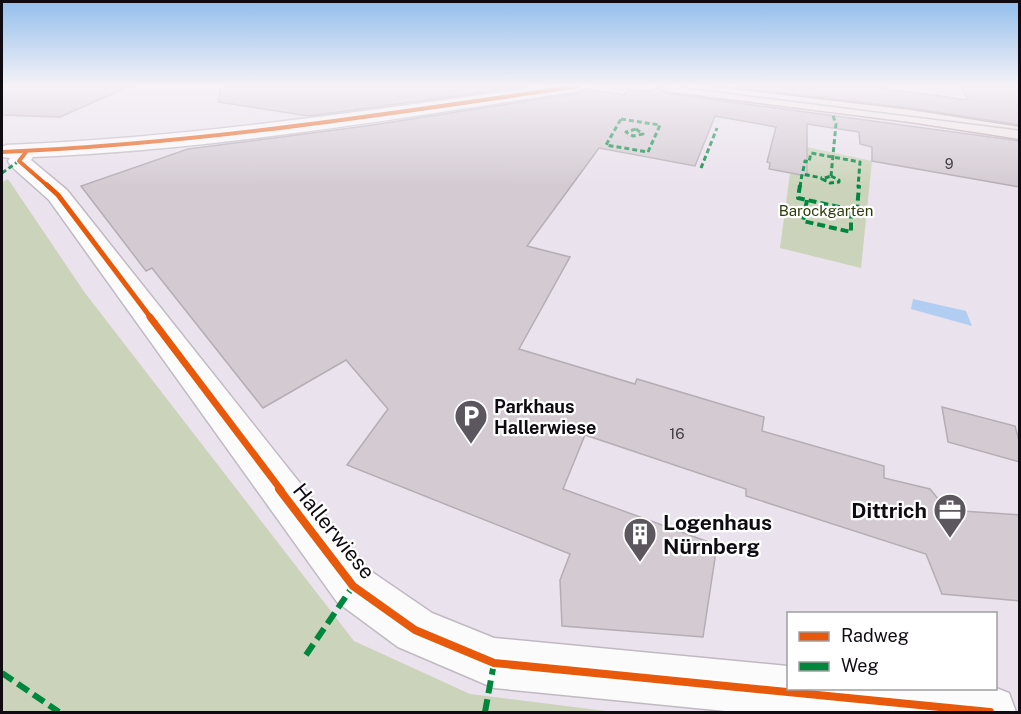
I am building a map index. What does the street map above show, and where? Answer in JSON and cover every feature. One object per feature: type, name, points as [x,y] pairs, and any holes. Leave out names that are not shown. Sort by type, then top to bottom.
[{"type":"main road","points":[[933,119],[1020,133]]},
{"type":"main road","points":[[968,119],[1020,126]]},
{"type":"street","points":[[14,152],[103,148],[360,119]]},
{"type":"street","name":"Hallerwiese","points":[[14,152],[19,161],[58,195],[353,586],[415,630],[494,663],[990,712]]},
{"type":"green space","name":"Barockgarten","points":[[807,147],[872,161],[861,268],[780,248],[790,173],[807,157]]},
{"type":"green space","points":[[8,179],[85,293],[354,641],[470,694],[614,712],[2,712],[2,182]]},
{"type":"water","points":[[913,299],[966,311],[972,326],[911,309]]},
{"type":"building","points":[[409,119],[714,119],[695,166],[599,148],[527,246],[570,257],[519,349],[635,384],[637,379],[764,417],[762,431],[884,466],[884,478],[930,489],[947,510],[1020,515],[1020,601],[942,594],[926,554],[746,496],[746,489],[585,435],[563,489],[717,545],[703,637],[562,626],[560,580],[570,554],[347,465],[388,409],[346,360],[263,408],[152,268],[146,271],[81,186],[188,149]]},
{"type":"building","points":[[733,119],[860,119],[1020,141],[1020,187],[872,161],[872,147],[860,144],[859,132],[807,124],[807,176],[769,169],[770,163],[767,162],[776,127]]},
{"type":"building","points":[[983,119],[1020,119],[1020,125]]},
{"type":"building","points":[[942,407],[1015,426],[1020,444],[1020,462],[948,442]]},
{"type":"tram line","points":[[936,119],[1020,130]]},
{"type":"marked path","points":[[621,119],[606,145],[648,152],[660,125],[623,119]]},
{"type":"marked path","points":[[831,176],[836,124],[834,119]]},
{"type":"marked path","points":[[701,168],[717,128]]},
{"type":"marked path","points":[[636,129],[643,134],[633,136],[626,132],[636,129]]},
{"type":"marked path","points":[[803,171],[805,161],[809,162],[811,153],[860,162],[857,211],[798,198],[802,174],[822,178]]},
{"type":"marked path","points":[[2,173],[19,161]]},
{"type":"marked path","points":[[831,176],[839,180],[839,182],[830,183],[822,179],[822,177],[831,176]]},
{"type":"marked path","points":[[807,200],[803,221],[851,232],[851,209]]},
{"type":"marked path","points":[[306,655],[353,586]]},
{"type":"marked path","points":[[485,712],[494,663]]},
{"type":"marked path","points":[[2,673],[59,712]]},
{"type":"cycle path","points":[[2,152],[103,148],[269,131],[349,119]]},
{"type":"cycle path","points":[[26,152],[19,161],[58,195],[353,586],[415,630],[494,663],[990,712]]},
{"type":"place","name":"Parkhaus Hallerwiese","points":[[471,445]]},
{"type":"place","name":"Dittrich","points":[[950,539]]},
{"type":"place","name":"Logenhaus Nürnberg","points":[[640,563]]}]
